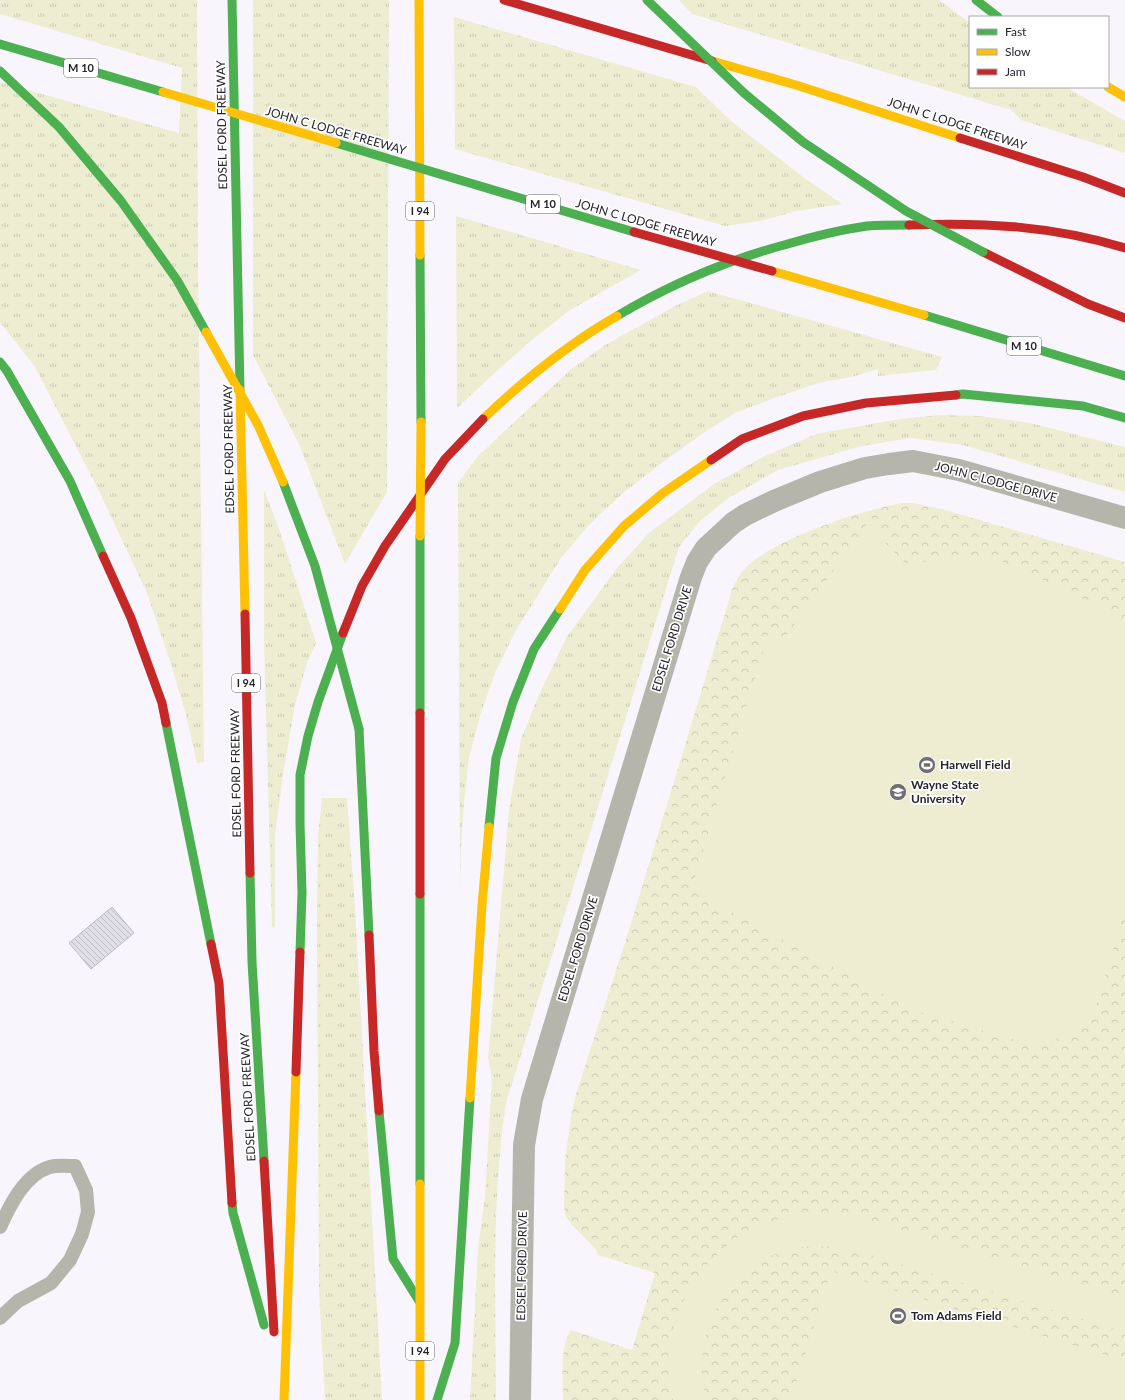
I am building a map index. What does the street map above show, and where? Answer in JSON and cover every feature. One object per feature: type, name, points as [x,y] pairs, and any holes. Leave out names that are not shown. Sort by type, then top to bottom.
[{"type":"highway","name":"EDSEL FORD FREEWAY","points":[[232,0],[252,962],[274,1342]]},
{"type":"highway","name":"I 94","points":[[419,0],[421,422],[420,1400]]},
{"type":"highway","name":"JOHN C LODGE FREEWAY","points":[[504,0],[796,84],[1083,177],[1125,193]]},
{"type":"highway","points":[[647,0],[744,92],[803,142],[906,211],[983,252],[1088,304],[1125,318]]},
{"type":"highway","points":[[976,0],[997,16]]},
{"type":"highway","name":"JOHN C LODGE FREEWAY","points":[[0,44],[500,191],[628,231],[924,315],[1125,376]]},
{"type":"highway","points":[[0,71],[59,127],[121,201],[177,280],[258,425],[289,495],[315,566],[359,729],[374,1051],[393,1259],[419,1301]]},
{"type":"highway","points":[[1109,88],[1125,97]]},
{"type":"highway","points":[[284,1400],[302,893],[299,833],[300,774],[320,690],[357,597],[377,559],[451,453],[480,421],[518,385],[552,358],[600,325],[638,302],[677,283],[772,247],[829,233],[869,226],[955,223],[1011,226],[1067,233],[1110,242],[1125,248]]},
{"type":"highway","points":[[0,362],[70,482],[132,618],[162,704],[219,983],[233,1213],[267,1335]]},
{"type":"highway","points":[[437,1400],[455,1343],[482,905],[496,758],[513,702],[534,649],[585,570],[624,526],[663,493],[742,439],[803,416],[866,403],[963,394],[1083,406],[1125,418]]},
{"type":"highway","points":[[276,1366],[279,1400]]},
{"type":"street","name":"JOHN C LODGE DRIVE","points":[[733,523],[774,501],[820,482],[865,468],[913,461],[959,470],[1125,518]]},
{"type":"street","name":"EDSEL FORD DRIVE","points":[[520,1400],[524,1145],[532,1099],[691,577],[697,562],[706,548],[733,523]]},
{"type":"lane","points":[[0,1227],[12,1203],[32,1176],[51,1166],[75,1166],[86,1190],[88,1212],[82,1234],[70,1260],[51,1283],[18,1301],[0,1318]]},
{"type":"green space","points":[[0,0],[197,0],[198,257],[204,762],[197,763],[185,711],[147,593],[99,491],[35,367],[0,322],[0,82],[179,133],[182,68],[0,14]]},
{"type":"green space","points":[[253,0],[389,0],[387,492],[345,564],[299,444],[253,355]]},
{"type":"green space","points":[[679,0],[939,0],[969,22],[969,88],[1068,88],[1125,121],[1125,153],[1021,120],[1011,110],[692,14]]},
{"type":"green space","points":[[454,17],[696,87],[731,121],[803,177],[842,204],[797,211],[760,221],[725,226],[455,149]]},
{"type":"green space","points":[[456,216],[641,270],[570,310],[532,340],[457,408]]},
{"type":"green space","points":[[708,291],[942,357],[936,370],[878,376],[878,369],[852,377],[822,382],[735,413],[703,433],[663,462],[623,493],[588,526],[561,558],[515,632],[495,673],[480,716],[469,757],[461,847],[460,889],[458,483],[478,456],[570,370],[605,345],[677,305]]},
{"type":"green space","points":[[940,415],[981,416],[1030,423],[1125,447],[1125,492],[963,445],[911,438],[862,446],[778,470],[730,497],[700,521],[679,547],[506,1103],[501,1140],[496,1214],[496,1400],[470,1400],[478,1248],[485,1196],[492,1079],[488,1058],[509,810],[521,739],[539,695],[566,638],[617,568],[649,533],[714,484],[763,457],[816,434],[900,419]]},
{"type":"green space","points":[[264,490],[278,526],[316,643],[307,663],[295,705],[283,774],[275,836],[275,928],[272,927],[264,642]]},
{"type":"green space","name":"Wayne State University","points":[[902,503],[913,503],[945,510],[1125,562],[1125,1400],[563,1400],[563,1355],[567,1338],[571,1330],[632,1350],[655,1273],[598,1255],[595,1248],[572,1225],[566,1217],[564,1207],[565,1160],[576,1094],[629,930],[732,590],[741,573],[754,561],[771,549],[792,538],[839,520]]},
{"type":"green space","name":"Harwell Field","points":[[867,524],[905,563],[991,556],[1125,619],[1125,909],[1092,1020],[1040,1047],[916,1011],[691,890],[768,635],[784,639]]},
{"type":"green space","points":[[322,798],[347,798],[355,908],[382,1400],[325,1400],[319,1292],[317,920],[318,836]]},
{"type":"green space","points":[[819,1213],[843,1214],[866,1219],[1125,1298],[1125,1332],[857,1251],[830,1247],[802,1247],[776,1254],[754,1266],[735,1282],[720,1302],[709,1324],[703,1349],[702,1374],[706,1400],[673,1400],[669,1375],[669,1350],[674,1326],[682,1303],[694,1282],[710,1262],[728,1245],[748,1231],[765,1223],[782,1218]]},
{"type":"green space","name":"Tom Adams Field","points":[[831,1271],[1125,1361],[1125,1400],[791,1400]]},
{"type":"building","points":[[112,907],[134,933],[91,969],[69,943]]},
{"type":"traffic: fast","points":[[232,0],[240,390]]},
{"type":"traffic: fast","points":[[647,0],[744,93],[803,142],[906,211],[983,252]]},
{"type":"traffic: fast","points":[[976,0],[997,16]]},
{"type":"traffic: fast","points":[[0,44],[163,92]]},
{"type":"traffic: fast","points":[[0,71],[59,127],[121,201],[177,280],[206,332]]},
{"type":"traffic: fast","points":[[336,143],[634,232]]},
{"type":"traffic: fast","points":[[617,316],[677,284],[719,266],[762,251],[815,237],[867,226],[909,225]]},
{"type":"traffic: fast","points":[[420,255],[421,422]]},
{"type":"traffic: fast","points":[[924,315],[1125,376]]},
{"type":"traffic: fast","points":[[0,362],[7,371],[70,481],[103,556]]},
{"type":"traffic: fast","points":[[956,395],[963,394],[1083,406],[1125,418]]},
{"type":"traffic: fast","points":[[283,482],[315,566],[359,729]]},
{"type":"traffic: fast","points":[[420,536],[420,713]]},
{"type":"traffic: fast","points":[[489,827],[496,758],[513,702],[534,649],[560,609]]},
{"type":"traffic: fast","points":[[300,952],[302,893],[300,775],[308,736],[318,702],[343,633]]},
{"type":"traffic: fast","points":[[166,723],[211,944]]},
{"type":"traffic: fast","points":[[359,729],[369,935]]},
{"type":"traffic: fast","points":[[250,873],[252,962],[264,1161]]},
{"type":"traffic: fast","points":[[420,894],[420,1184]]},
{"type":"traffic: fast","points":[[437,1400],[455,1343],[470,1098]]},
{"type":"traffic: fast","points":[[379,1111],[393,1259],[419,1301]]},
{"type":"traffic: fast","points":[[232,1203],[233,1213],[264,1325]]},
{"type":"traffic: slow","points":[[419,0],[420,255]]},
{"type":"traffic: slow","points":[[712,61],[796,85],[960,138]]},
{"type":"traffic: slow","points":[[1109,88],[1125,97]]},
{"type":"traffic: slow","points":[[163,92],[336,143]]},
{"type":"traffic: slow","points":[[772,271],[924,315]]},
{"type":"traffic: slow","points":[[483,419],[514,390],[547,363],[581,338],[617,316]]},
{"type":"traffic: slow","points":[[206,332],[258,425],[283,482]]},
{"type":"traffic: slow","points":[[240,390],[245,614]]},
{"type":"traffic: slow","points":[[420,536],[421,422]]},
{"type":"traffic: slow","points":[[560,609],[585,570],[624,526],[663,493],[711,460]]},
{"type":"traffic: slow","points":[[470,1098],[482,905],[489,827]]},
{"type":"traffic: slow","points":[[284,1400],[296,1072]]},
{"type":"traffic: slow","points":[[420,1184],[420,1400]]},
{"type":"traffic: jam","points":[[504,0],[712,61]]},
{"type":"traffic: jam","points":[[960,138],[1083,177],[1125,193]]},
{"type":"traffic: jam","points":[[909,225],[964,224],[1018,227],[1072,235],[1125,248]]},
{"type":"traffic: jam","points":[[634,232],[772,271]]},
{"type":"traffic: jam","points":[[983,252],[1088,304],[1125,318]]},
{"type":"traffic: jam","points":[[711,460],[742,439],[803,416],[866,403],[956,395]]},
{"type":"traffic: jam","points":[[343,633],[362,586],[385,546],[445,459],[483,419]]},
{"type":"traffic: jam","points":[[103,556],[131,618],[162,703],[166,723]]},
{"type":"traffic: jam","points":[[245,614],[250,873]]},
{"type":"traffic: jam","points":[[420,713],[420,894]]},
{"type":"traffic: jam","points":[[369,935],[374,1051],[379,1111]]},
{"type":"traffic: jam","points":[[211,944],[219,983],[232,1203]]},
{"type":"traffic: jam","points":[[296,1072],[300,952]]},
{"type":"traffic: jam","points":[[264,1161],[274,1332]]},
{"type":"place","name":"Harwell Field","points":[[927,765]]},
{"type":"place","name":"Wayne State University","points":[[898,792]]},
{"type":"place","name":"Tom Adams Field","points":[[898,1316]]}]
